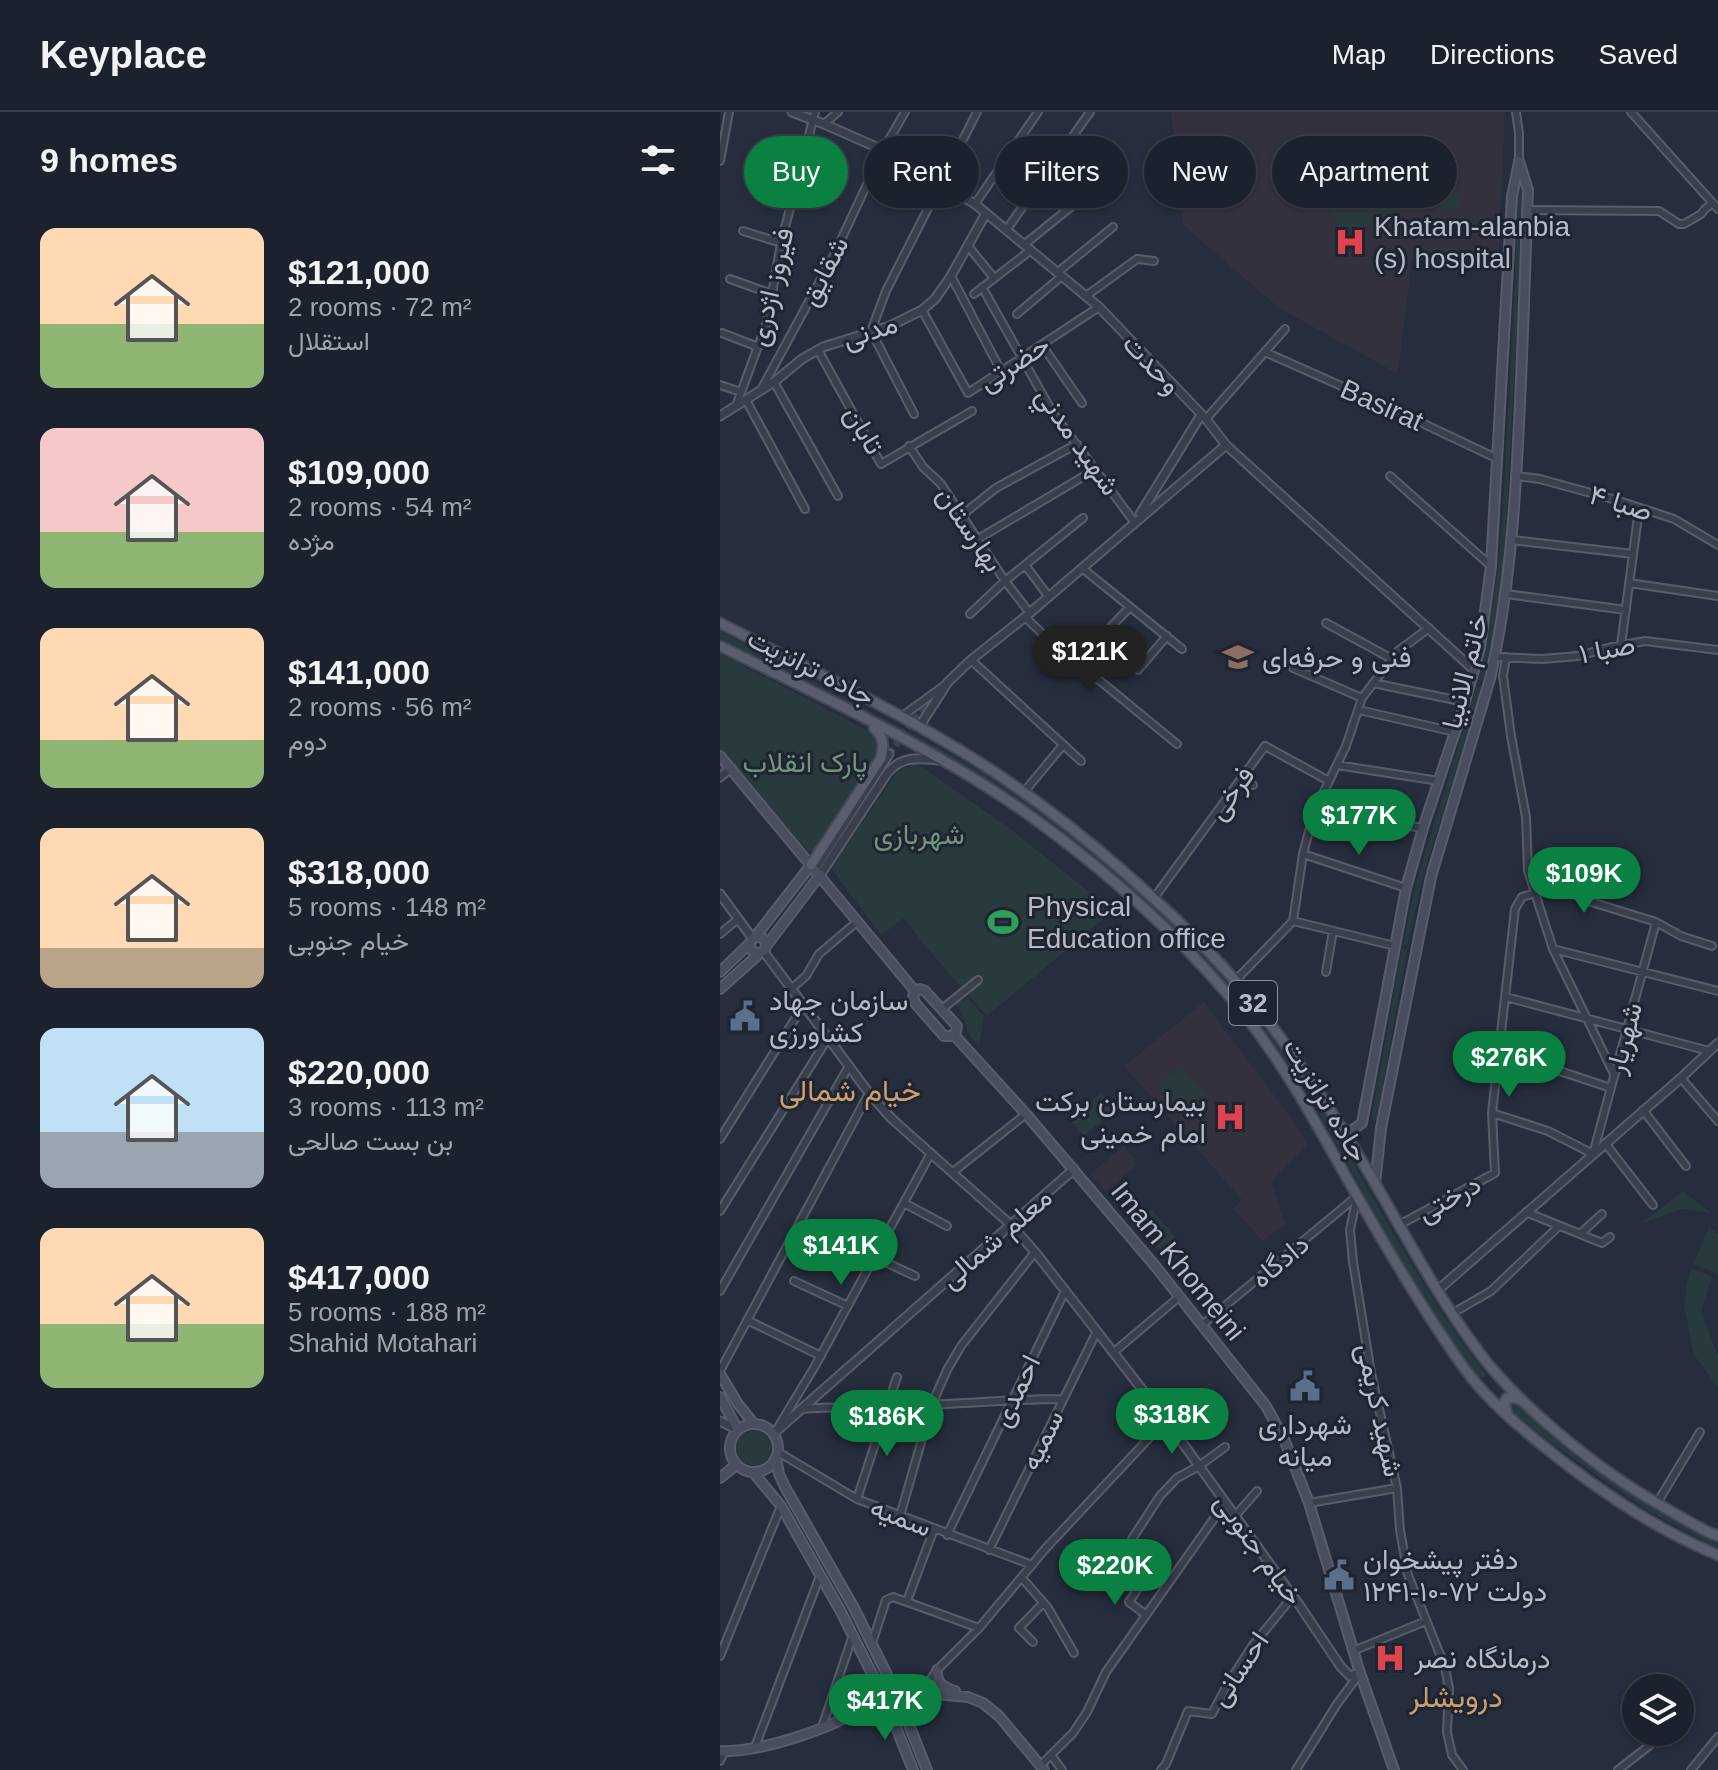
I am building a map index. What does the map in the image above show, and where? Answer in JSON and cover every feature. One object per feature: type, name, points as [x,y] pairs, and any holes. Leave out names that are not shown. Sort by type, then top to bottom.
[{"type":"main road","name":"خاتم الانبیا","points":[[1375,1184],[1381,1128],[1431,877],[1490,679],[1506,594],[1517,476],[1528,210],[1528,190],[1519,161]]},
{"type":"main road","name":"خاتم الانبیا","points":[[1362,1123],[1406,888],[1480,648],[1491,566],[1512,196],[1519,161]]},
{"type":"main road","points":[[1488,591],[1492,586],[1498,586],[1506,594]]},
{"type":"main road","name":"جاده ترانزیت","points":[[720,623],[975,759],[1077,831],[1187,928],[1235,981],[1290,1051],[1342,1129],[1438,1290],[1491,1367],[1575,1447],[1633,1489],[1718,1536]]},
{"type":"main road","name":"جاده ترانزیت","points":[[720,646],[941,760],[1034,819],[1103,872],[1175,936],[1240,1009],[1275,1056],[1302,1097],[1404,1277],[1476,1383],[1511,1419],[1560,1460],[1624,1506],[1718,1555]]},
{"type":"main road","points":[[722,985],[763,950],[881,758],[881,734],[866,720]]},
{"type":"main road","points":[[1449,750],[1451,762],[1459,762],[1466,755]]},
{"type":"main road","points":[[721,759],[915,991]]},
{"type":"main road","points":[[720,972],[753,940],[815,869]]},
{"type":"main road","points":[[753,940],[763,938],[763,950]]},
{"type":"main road","points":[[753,940],[752,951],[763,950]]},
{"type":"main road","points":[[915,991],[925,991],[942,1009],[957,1026],[955,1036],[944,1036],[915,1003],[915,991]]},
{"type":"main road","name":"Imam Khomeini","points":[[955,1036],[1074,1169],[1266,1406],[1284,1439],[1309,1503],[1360,1673],[1394,1770]]},
{"type":"main road","points":[[1342,1129],[1351,1131],[1362,1123],[1381,1128]]},
{"type":"main road","points":[[1476,1383],[1489,1380],[1491,1367]]},
{"type":"main road","points":[[720,1372],[738,1404],[754,1424]]},
{"type":"main road","points":[[720,1397],[738,1430]]},
{"type":"main road","points":[[1511,1419],[1504,1406],[1505,1400],[1512,1397],[1526,1402]]},
{"type":"main road","points":[[777,1455],[767,1469],[753,1472],[741,1469],[730,1451],[730,1443],[738,1430],[754,1424],[765,1427],[777,1440],[779,1474],[854,1608],[899,1697],[927,1770]]},
{"type":"main road","points":[[720,1478],[736,1465]]},
{"type":"main road","points":[[753,1472],[781,1506],[853,1635],[913,1770]]},
{"type":"main road","points":[[937,1670],[939,1683],[983,1703],[999,1716],[1042,1768]]},
{"type":"main road","points":[[721,1755],[822,1727],[913,1692],[968,1697]]},
{"type":"street","points":[[720,161],[729,112]]},
{"type":"street","name":"وحدت","points":[[792,112],[814,116],[824,124],[864,142]]},
{"type":"street","points":[[824,124],[838,112]]},
{"type":"street","points":[[895,112],[904,115]]},
{"type":"street","points":[[965,136],[977,112]]},
{"type":"street","points":[[979,198],[1038,112]]},
{"type":"street","points":[[1007,229],[1090,112]]},
{"type":"street","name":"خاتم الانبیا","points":[[1516,112],[1519,161]]},
{"type":"street","points":[[1528,210],[1659,211],[1684,224],[1715,206],[1631,112]]},
{"type":"street","name":"شقایق","points":[[891,136],[904,115]]},
{"type":"street","name":"فیروز اژدری","points":[[744,396],[767,322],[781,243],[814,116]]},
{"type":"street","name":"شقایق","points":[[761,390],[833,257],[864,191]]},
{"type":"street","name":"وحدت","points":[[979,207],[1099,307],[1204,417],[1226,445],[1474,670]]},
{"type":"street","points":[[914,414],[871,331],[886,291],[928,208]]},
{"type":"street","points":[[974,294],[1072,208]]},
{"type":"street","name":"مدنی","points":[[720,416],[736,406],[744,396],[774,382],[818,350],[890,326],[922,310],[935,299],[951,276],[986,213]]},
{"type":"street","points":[[1017,314],[1113,227]]},
{"type":"street","points":[[743,231],[781,243]]},
{"type":"street","points":[[968,246],[994,278]]},
{"type":"street","points":[[1086,296],[1137,259],[1154,261]]},
{"type":"street","points":[[951,276],[1001,371]]},
{"type":"street","points":[[730,279],[772,294]]},
{"type":"street","name":"شهيد مدني","points":[[982,287],[1053,413],[1135,523]]},
{"type":"street","name":"حضرتی","points":[[922,310],[968,393],[1099,307]]},
{"type":"street","points":[[1135,523],[1204,417],[1285,329]]},
{"type":"street","points":[[722,333],[758,347]]},
{"type":"street","points":[[1042,345],[1082,403]]},
{"type":"street","name":"تابان","points":[[818,350],[881,464],[972,411]]},
{"type":"street","name":"Basirat","points":[[1265,352],[1498,459]]},
{"type":"street","points":[[774,382],[838,496]]},
{"type":"street","points":[[720,385],[744,396],[805,509]]},
{"type":"street","points":[[962,515],[996,488],[1077,444]]},
{"type":"street","points":[[901,717],[948,682],[1226,445]]},
{"type":"street","name":"بهارستان","points":[[909,446],[923,467],[941,484],[1028,615],[1084,674],[1099,680],[1177,744]]},
{"type":"street","points":[[978,539],[1096,469]]},
{"type":"street","points":[[1390,476],[1491,566]]},
{"type":"street","name":"صبا ۴","points":[[1517,476],[1540,479],[1674,519],[1718,545]]},
{"type":"street","points":[[1621,645],[1639,509]]},
{"type":"street","points":[[970,614],[1005,581],[1083,518]]},
{"type":"street","points":[[1512,540],[1633,554]]},
{"type":"street","points":[[1025,565],[1049,597]]},
{"type":"street","points":[[1082,568],[1182,649]]},
{"type":"street","points":[[1629,583],[1718,596]]},
{"type":"street","points":[[1506,594],[1626,610]]},
{"type":"street","points":[[1110,628],[1130,607]]},
{"type":"street","points":[[1326,623],[1392,659]]},
{"type":"street","points":[[1235,981],[1293,921],[1303,854],[1314,812],[1346,746],[1362,698],[1398,651],[1429,628]]},
{"type":"street","points":[[1138,670],[1167,636]]},
{"type":"street","name":"صبا ۱","points":[[1495,657],[1542,659],[1578,656],[1645,641],[1718,650]]},
{"type":"street","points":[[1506,657],[1503,676],[1526,817],[1528,871],[1553,949],[1614,1074]]},
{"type":"street","points":[[971,660],[1081,761]]},
{"type":"street","points":[[1293,668],[1362,698]]},
{"type":"street","points":[[919,727],[948,682]]},
{"type":"street","points":[[1373,683],[1465,702]]},
{"type":"street","points":[[1359,710],[1455,732]]},
{"type":"street","points":[[1024,792],[1063,745]]},
{"type":"street","name":"فرخی","points":[[1154,898],[1265,746],[1329,781]]},
{"type":"street","points":[[815,869],[889,754]]},
{"type":"street","points":[[815,869],[895,765],[916,757],[941,760]]},
{"type":"street","points":[[1337,765],[1439,781]]},
{"type":"street","points":[[720,777],[731,768]]},
{"type":"street","points":[[1243,778],[1253,785]]},
{"type":"street","points":[[1314,812],[1423,828]]},
{"type":"street","points":[[1303,854],[1406,888]]},
{"type":"street","points":[[1528,871],[1588,901],[1656,922],[1681,936],[1712,946]]},
{"type":"street","name":"درختی","points":[[1399,1225],[1495,1173],[1492,1113],[1515,909],[1522,897],[1535,893]]},
{"type":"street","points":[[720,894],[753,940]]},
{"type":"street","points":[[720,934],[738,919]]},
{"type":"street","points":[[791,989],[806,976],[819,954],[858,921]]},
{"type":"street","points":[[1293,921],[1395,946]]},
{"type":"street","name":"شهریار","points":[[1593,1154],[1656,922]]},
{"type":"street","points":[[1326,972],[1333,931]]},
{"type":"street","points":[[1553,949],[1718,991]]},
{"type":"street","points":[[763,950],[891,1118],[1011,1225]]},
{"type":"street","points":[[942,1009],[978,980]]},
{"type":"street","points":[[1506,997],[1709,1051]]},
{"type":"street","points":[[720,1139],[803,1006]]},
{"type":"street","points":[[720,1211],[828,1038]]},
{"type":"street","points":[[1438,1290],[1718,1043]]},
{"type":"street","points":[[1499,1051],[1611,1088]]},
{"type":"street","points":[[720,1291],[849,1066]]},
{"type":"street","points":[[1681,1078],[1718,1121]]},
{"type":"street","points":[[720,1372],[869,1093]]},
{"type":"street","points":[[1643,1110],[1686,1166]]},
{"type":"street","points":[[1492,1113],[1548,1131],[1593,1154]]},
{"type":"street","points":[[953,1172],[1026,1114]]},
{"type":"street","points":[[1605,1143],[1653,1205]]},
{"type":"street","points":[[773,1434],[821,1356],[931,1153]]},
{"type":"street","name":"معلم شمالی","points":[[773,1434],[1074,1169]]},
{"type":"street","name":"دادگاه","points":[[1202,1325],[1357,1196]]},
{"type":"street","name":"شهید کریمی","points":[[1357,1196],[1350,1230],[1353,1262],[1371,1373],[1397,1488],[1408,1575],[1445,1667],[1449,1689],[1447,1732],[1452,1755],[1463,1770]]},
{"type":"street","points":[[904,1203],[947,1226]]},
{"type":"street","points":[[1526,1212],[1602,1243],[1610,1237]]},
{"type":"street","points":[[1580,1234],[1602,1214]]},
{"type":"street","name":"خیام جنوبی","points":[[1011,1225],[1166,1420],[1347,1674],[1354,1676],[1360,1673]]},
{"type":"street","points":[[1453,1313],[1491,1291],[1559,1226]]},
{"type":"street","points":[[821,1232],[915,1276]]},
{"type":"street","points":[[900,1516],[932,1404],[947,1370],[961,1346],[1035,1252]]},
{"type":"street","points":[[794,1281],[848,1306]]},
{"type":"street","name":"احمدی","points":[[947,1535],[1065,1291]]},
{"type":"street","points":[[1114,1352],[1179,1297]]},
{"type":"street","points":[[747,1320],[821,1356]]},
{"type":"street","name":"سميه","points":[[989,1550],[1097,1331]]},
{"type":"street","points":[[857,1499],[897,1377]]},
{"type":"street","points":[[802,1409],[1063,1399]]},
{"type":"street","points":[[919,1693],[1166,1420]]},
{"type":"street","points":[[720,1421],[738,1430]]},
{"type":"street","points":[[1657,1503],[1700,1432]]},
{"type":"street","points":[[1132,1539],[1160,1496],[1177,1478],[1225,1447]]},
{"type":"street","name":"سمیه","points":[[777,1455],[857,1499],[1032,1565]]},
{"type":"street","points":[[1309,1503],[1397,1488]]},
{"type":"street","points":[[1235,1516],[1257,1491]]},
{"type":"street","points":[[1042,1768],[1080,1723],[1106,1672],[1225,1503]]},
{"type":"street","points":[[720,1656],[781,1506]]},
{"type":"street","points":[[907,1601],[934,1529]]},
{"type":"street","points":[[755,1747],[820,1576]]},
{"type":"street","points":[[1022,1578],[1043,1603],[1074,1653]]},
{"type":"street","points":[[1137,1590],[1129,1602],[1146,1615]]},
{"type":"street","name":"احسانی","points":[[1161,1770],[1188,1711],[1212,1714],[1253,1645],[1293,1596]]},
{"type":"street","points":[[872,1644],[886,1600],[893,1597],[979,1628]]},
{"type":"street","points":[[1033,1642],[1019,1628],[1043,1603]]},
{"type":"street","points":[[1353,1651],[1426,1621]]},
{"type":"street","points":[[822,1727],[853,1635]]},
{"type":"street","points":[[1296,1770],[1360,1673]]},
{"type":"street","points":[[1691,1770],[1718,1737]]},
{"type":"street","points":[[1618,1770],[1649,1746]]},
{"type":"street","points":[[1051,1755],[1062,1770]]},
{"type":"shaded area","name":"Khatam-alanbia (s) hospital","points":[[1171,112],[1505,112],[1498,269],[1412,258],[1398,374],[1279,308],[1183,225],[1181,208],[1256,208],[1256,136],[1174,136]]},
{"type":"shaded area","name":"بیمارستان برکت امام خمینی","points":[[1204,1002],[1308,1145],[1271,1181],[1285,1224],[1263,1241],[1233,1209],[1242,1200],[1124,1066]]},
{"type":"shaded area","points":[[1124,1146],[1138,1164],[1105,1192],[1090,1174]]},
{"type":"green space","points":[[1522,179],[1525,183],[1504,563],[1491,650],[1483,680],[1480,681],[1477,675],[1496,585],[1502,525],[1518,182]]},
{"type":"green space","points":[[1332,208],[1402,210],[1397,218],[1351,229],[1338,223]]},
{"type":"green space","points":[[720,631],[939,748],[1026,801],[1113,868],[1194,943],[1231,984],[1297,1069],[1423,1283],[1485,1377],[1477,1375],[1423,1295],[1295,1074],[1253,1017],[1189,944],[1119,878],[1043,818],[951,760],[720,640]]},
{"type":"green space","name":"پارک انقلاب","points":[[720,654],[875,734],[879,739],[878,758],[813,853],[807,850],[720,750]]},
{"type":"green space","points":[[1477,686],[1481,687],[1481,692],[1425,870],[1407,945],[1403,944],[1416,882]]},
{"type":"green space","name":"شهربازی","points":[[916,763],[1009,828],[1113,911],[987,1016],[904,918],[881,935],[831,868],[897,772]]},
{"type":"green space","points":[[1402,948],[1407,949],[1375,1121],[1372,1116]]},
{"type":"green space","points":[[967,997],[984,1016],[979,1046],[969,1035],[955,1002]]},
{"type":"green space","points":[[1179,1067],[1209,1100],[1183,1120],[1158,1088]]},
{"type":"green space","points":[[1102,1092],[1116,1109],[1084,1136],[1069,1118]]},
{"type":"green space","points":[[1683,1191],[1711,1213],[1682,1209],[1640,1224]]},
{"type":"green space","points":[[1152,1209],[1176,1239],[1161,1251],[1137,1222]]},
{"type":"green space","points":[[1709,1227],[1718,1234],[1718,1275],[1694,1263]]},
{"type":"green space","points":[[1692,1268],[1712,1277],[1701,1312],[1718,1356],[1718,1387],[1694,1355],[1684,1305]]},
{"type":"green space","points":[[1511,1400],[1593,1469],[1645,1503],[1718,1544],[1718,1549],[1645,1509],[1547,1440],[1508,1407]]},
{"type":"green space","points":[[754,1431],[766,1436],[771,1448],[766,1460],[754,1465],[742,1460],[737,1448],[742,1436]]},
{"type":"tunnel","points":[[889,754],[938,694]]},
{"type":"place","name":"Khatam-alanbia (s) hospital","points":[[1350,242]]},
{"type":"place","name":"فنی و حرفه‌ای","points":[[1238,657]]},
{"type":"place","name":"Physical Education office","points":[[1003,922]]},
{"type":"place","name":"سازمان جهاد کشاورزی","points":[[745,1016]]},
{"type":"place","name":"بیمارستان برکت امام خمینی","points":[[1230,1117]]},
{"type":"place","name":"شهرداری میانه","points":[[1305,1386]]},
{"type":"place","name":"دفتر پیشخوان دولت ۷۲-۱۰-۱۲۴۱","points":[[1339,1575]]},
{"type":"place","name":"درمانگاه نصر","points":[[1390,1658]]},
{"type":"district","name":"خیام شمالی","points":[[850,1090]]},
{"type":"district","name":"درویشلر","points":[[1456,1696]]}]
